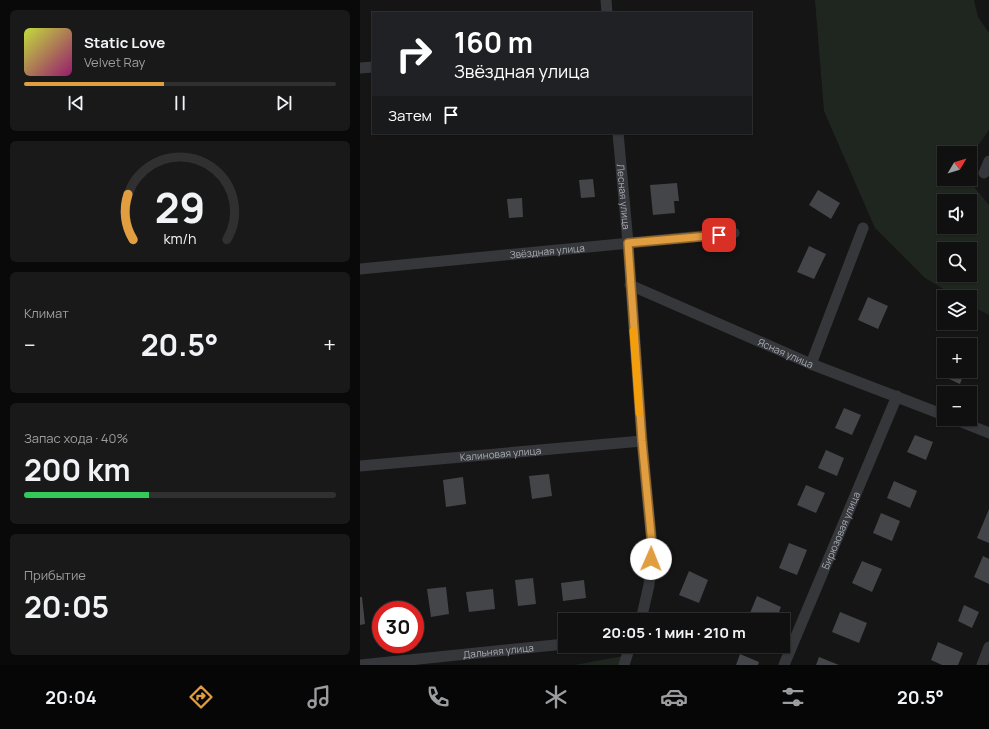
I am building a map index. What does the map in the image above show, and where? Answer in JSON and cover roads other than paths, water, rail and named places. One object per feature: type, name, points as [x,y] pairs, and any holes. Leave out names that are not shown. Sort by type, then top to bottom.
[{"type":"street","points":[[606,0],[607,12]]},
{"type":"street","points":[[360,68],[372,67]]},
{"type":"street","name":"Лесная улица","points":[[618,134],[628,243],[642,441],[652,545],[649,585],[642,613]]},
{"type":"street","points":[[984,174],[989,161]]},
{"type":"street","points":[[811,364],[863,228]]},
{"type":"street","name":"Звёздная улица","points":[[360,269],[734,234]]},
{"type":"street","name":"Ясная улица","points":[[630,285],[811,364],[937,412]]},
{"type":"street","name":"Бирюзовая улица","points":[[784,665],[896,396]]},
{"type":"street","points":[[972,426],[989,433]]},
{"type":"street","name":"Калиновая улица","points":[[360,466],[642,441]]},
{"type":"street","name":"Дальняя улица","points":[[360,665],[558,645]]},
{"type":"street","points":[[982,665],[989,647]]},
{"type":"street","points":[[624,665],[628,653]]}]
